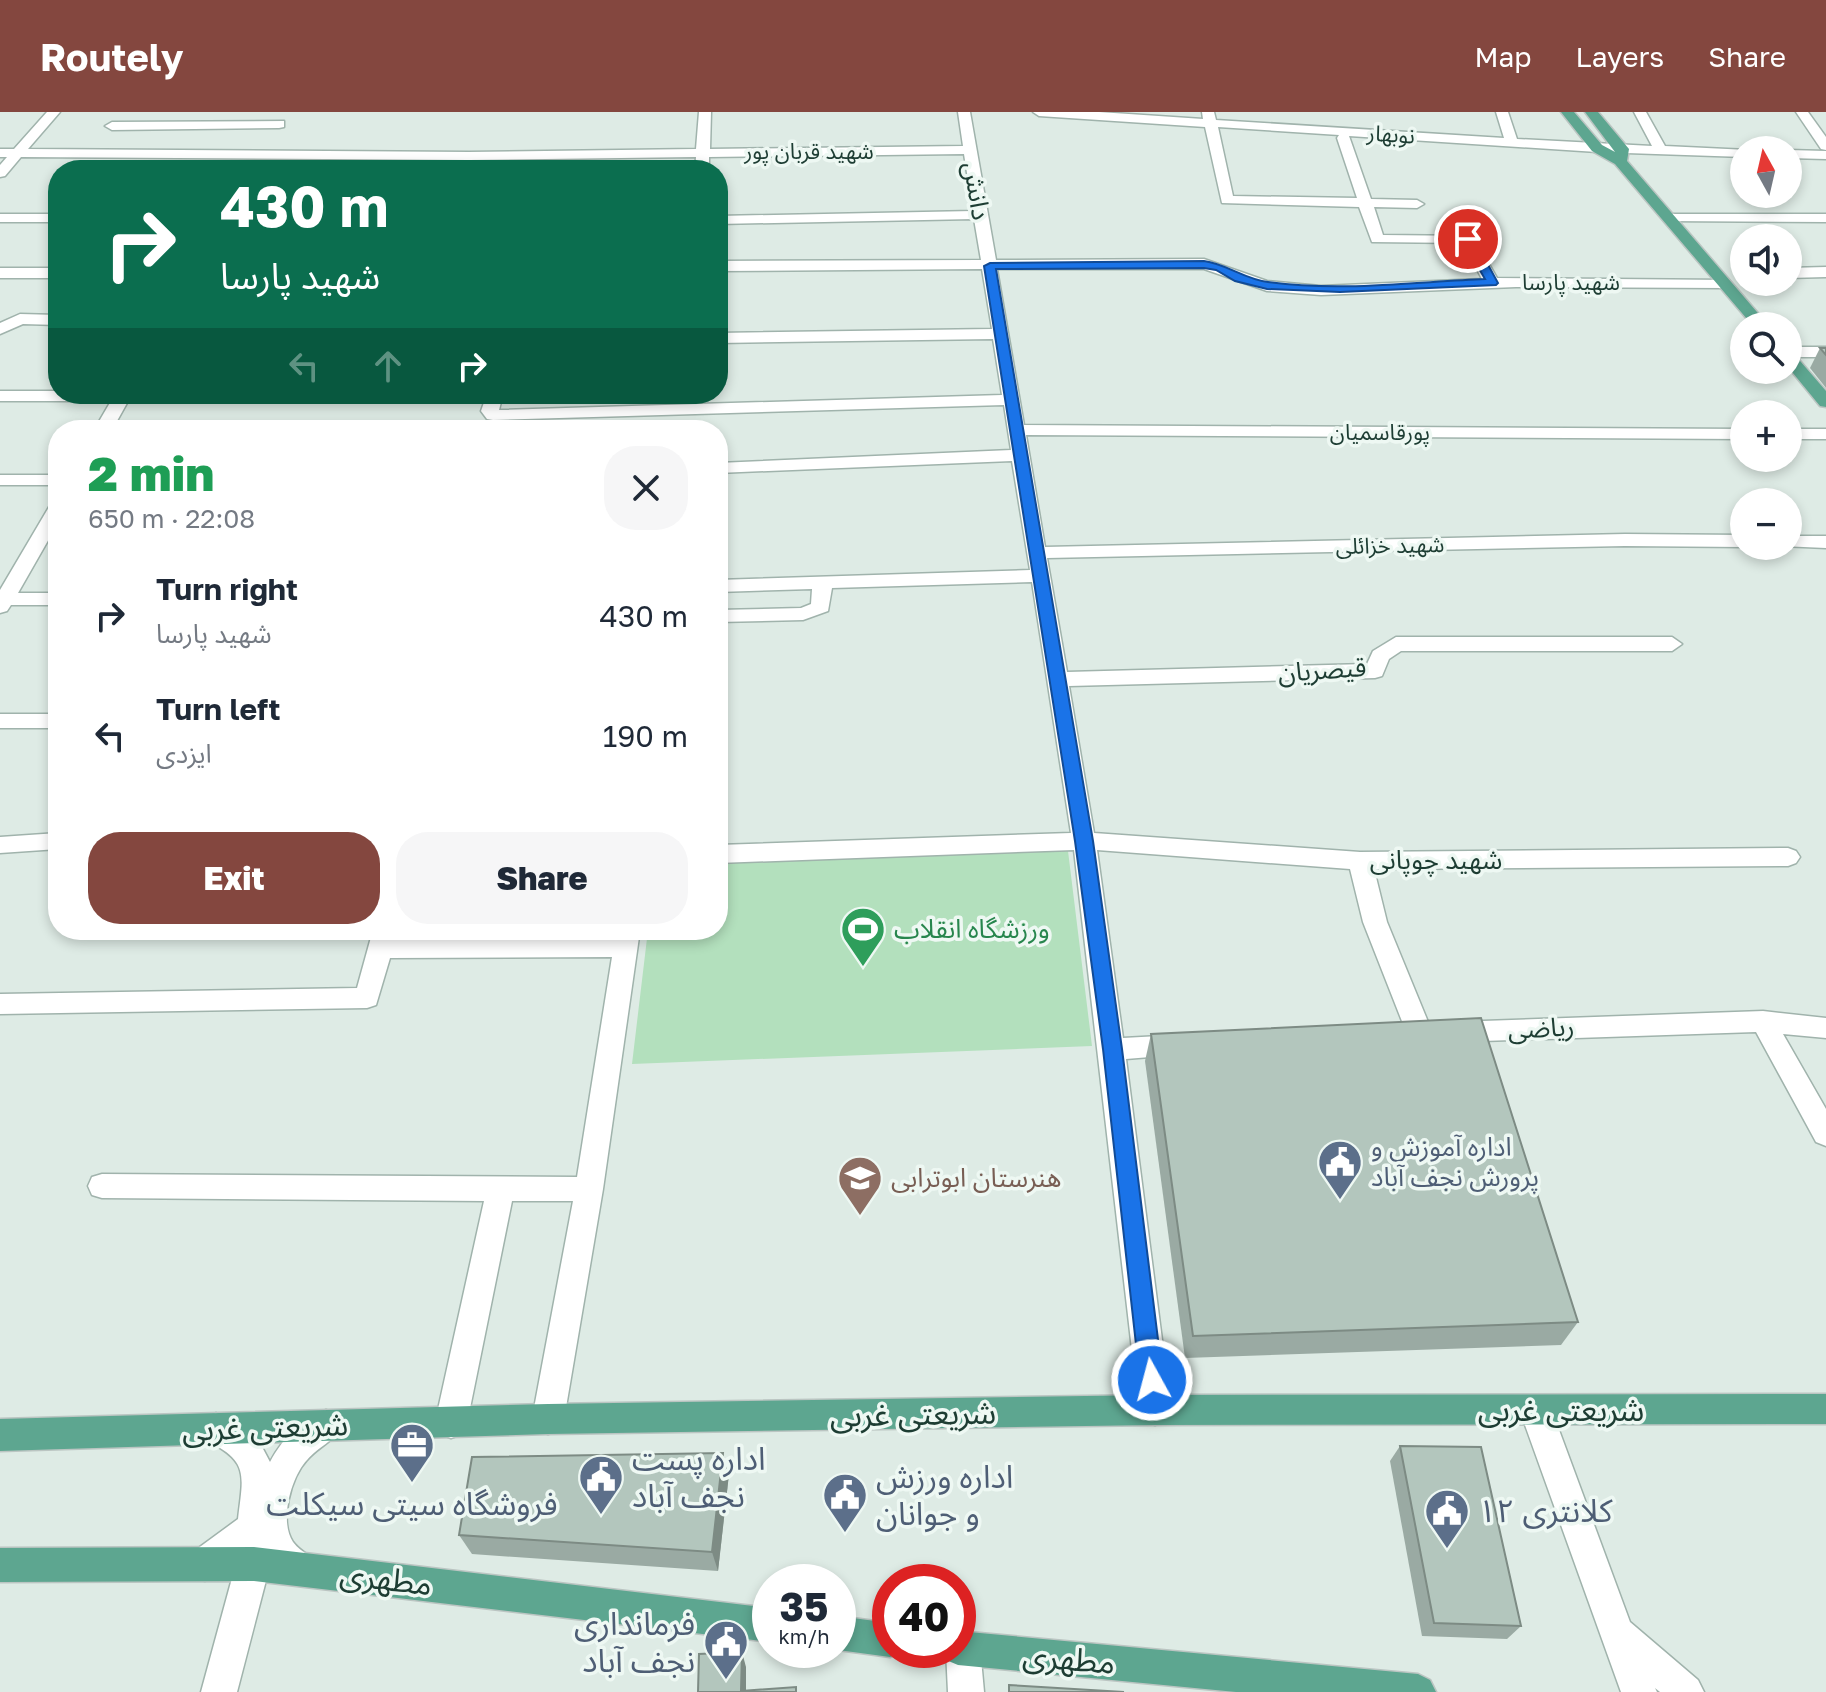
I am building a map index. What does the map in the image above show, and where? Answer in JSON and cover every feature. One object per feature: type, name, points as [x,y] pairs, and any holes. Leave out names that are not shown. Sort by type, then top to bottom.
[{"type":"main road","points":[[1567,112],[1597,148],[1621,155]]},
{"type":"main road","points":[[1591,112],[1670,218],[1749,312]]},
{"type":"main road","points":[[1802,372],[1826,402]]},
{"type":"main road","name":"شریعتی غربی","points":[[0,1435],[548,1419],[1155,1410],[1826,1409]]},
{"type":"main road","name":"مطهری","points":[[0,1565],[254,1564],[752,1623]]},
{"type":"main road","name":"مطهری","points":[[976,1649],[1418,1692]]},
{"type":"street","points":[[0,173],[54,112]]},
{"type":"street","points":[[703,160],[705,112]]},
{"type":"street","name":"دانش","points":[[964,112],[1084,841],[1155,1410]]},
{"type":"street","name":"نوبهار","points":[[1039,112],[1209,117],[1597,148]]},
{"type":"street","points":[[1502,112],[1512,143]]},
{"type":"street","points":[[1640,112],[1661,151]]},
{"type":"street","points":[[1802,112],[1826,146]]},
{"type":"street","points":[[1209,117],[1227,200],[1417,204]]},
{"type":"street","points":[[112,126],[283,118]]},
{"type":"street","points":[[259,160],[283,118]]},
{"type":"street","points":[[1344,138],[1377,239],[1468,239],[1492,283]]},
{"type":"street","name":"شهید قربان پور","points":[[0,153],[469,156],[971,150]]},
{"type":"street","points":[[1621,155],[1661,151],[1730,153]]},
{"type":"street","points":[[1802,154],[1826,155]]},
{"type":"street","points":[[728,220],[982,215]]},
{"type":"street","points":[[0,218],[48,218]]},
{"type":"street","points":[[1670,218],[1826,218]]},
{"type":"street","name":"شهید پارسا","points":[[728,266],[1204,264],[1219,267],[1239,279],[1267,286],[1340,289],[1730,277]]},
{"type":"street","points":[[1802,273],[1826,272]]},
{"type":"street","points":[[0,273],[48,273]]},
{"type":"street","points":[[0,329],[20,319],[48,320]]},
{"type":"street","points":[[728,338],[1001,334]]},
{"type":"street","points":[[1802,353],[1826,352]]},
{"type":"street","points":[[0,396],[48,396]]},
{"type":"street","points":[[492,404],[489,414],[1011,400]]},
{"type":"street","name":"پورقاسمیان","points":[[1016,430],[1730,434]]},
{"type":"street","points":[[1802,434],[1826,434]]},
{"type":"street","points":[[728,468],[1020,455]]},
{"type":"street","points":[[0,480],[48,480]]},
{"type":"street","points":[[2,603],[48,524]]},
{"type":"street","name":"شهید خزائلی","points":[[1036,553],[1625,540],[1730,541]]},
{"type":"street","points":[[1802,542],[1826,542]]},
{"type":"street","points":[[0,564],[25,564]]},
{"type":"street","points":[[728,586],[1040,576]]},
{"type":"street","points":[[728,616],[803,614],[821,607],[822,583]]},
{"type":"street","points":[[2,603],[48,600]]},
{"type":"street","name":"قیصریان","points":[[1057,679],[1375,671],[1380,656],[1396,644],[1672,644]]},
{"type":"street","points":[[0,721],[48,721]]},
{"type":"street","name":"شهید چوپانی","points":[[728,854],[1084,841],[1360,861],[1788,857]]},
{"type":"street","points":[[0,845],[48,842]]},
{"type":"street","points":[[1360,861],[1375,922],[1420,1034]]},
{"type":"street","points":[[0,1004],[367,998],[382,940]]},
{"type":"street","points":[[548,1419],[589,1189],[626,940]]},
{"type":"street","points":[[1763,1021],[1826,1134]]},
{"type":"street","name":"ریاضی","points":[[1390,1035],[1619,1024],[1763,1021],[1826,1028]]},
{"type":"street","points":[[1112,1049],[1205,1044]]},
{"type":"street","points":[[102,1186],[589,1189]]},
{"type":"street","points":[[451,1423],[501,1188]]},
{"type":"street","points":[[1536,1411],[1639,1692]]},
{"type":"street","points":[[301,1569],[280,1552],[270,1520],[278,1480],[295,1449],[326,1425]]},
{"type":"street","points":[[216,1429],[242,1441],[259,1474],[253,1528],[254,1564],[219,1692]]},
{"type":"street","points":[[205,1564],[253,1528]]},
{"type":"street","points":[[1619,1633],[1686,1692]]},
{"type":"street","points":[[963,1668],[966,1692]]},
{"type":"green space","name":"ورزشگاه انقلاب","points":[[1068,851],[1092,1046],[632,1064],[647,940],[728,940],[728,863]]},
{"type":"building","name":"اداره آموزش و پرورش نجف آباد","points":[[1481,1018],[1578,1322],[1193,1336],[1151,1034]]},
{"type":"building","name":"کلانتری ۱۲","points":[[1400,1446],[1481,1447],[1521,1626],[1434,1623]]},
{"type":"building","name":"اداره پست نجف آباد","points":[[723,1453],[712,1552],[459,1535],[472,1457]]},
{"type":"building","points":[[742,1652],[741,1691],[796,1687],[796,1692],[698,1692],[699,1654]]},
{"type":"building","points":[[1009,1685],[1124,1692],[1009,1692]]},
{"type":"place","name":"ورزشگاه انقلاب","points":[[863,968]]},
{"type":"place","name":"اداره آموزش و پرورش نجف آباد","points":[[1340,1201]]},
{"type":"place","name":"هنرستان ابوترابی","points":[[860,1217]]},
{"type":"place","name":"فروشگاه سيتی سیکلت","points":[[412,1484]]},
{"type":"place","name":"اداره پست نجف آباد","points":[[601,1516]]},
{"type":"place","name":"اداره ورزش و جوانان","points":[[845,1534]]},
{"type":"place","name":"کلانتری ۱۲","points":[[1447,1550]]},
{"type":"place","name":"فرمانداری نجف آباد","points":[[726,1681]]},
{"type":"route","points":[[1152,1380],[1084,841],[990,266],[1204,264],[1219,267],[1239,279],[1267,286],[1340,289],[1492,283],[1468,239]]}]
